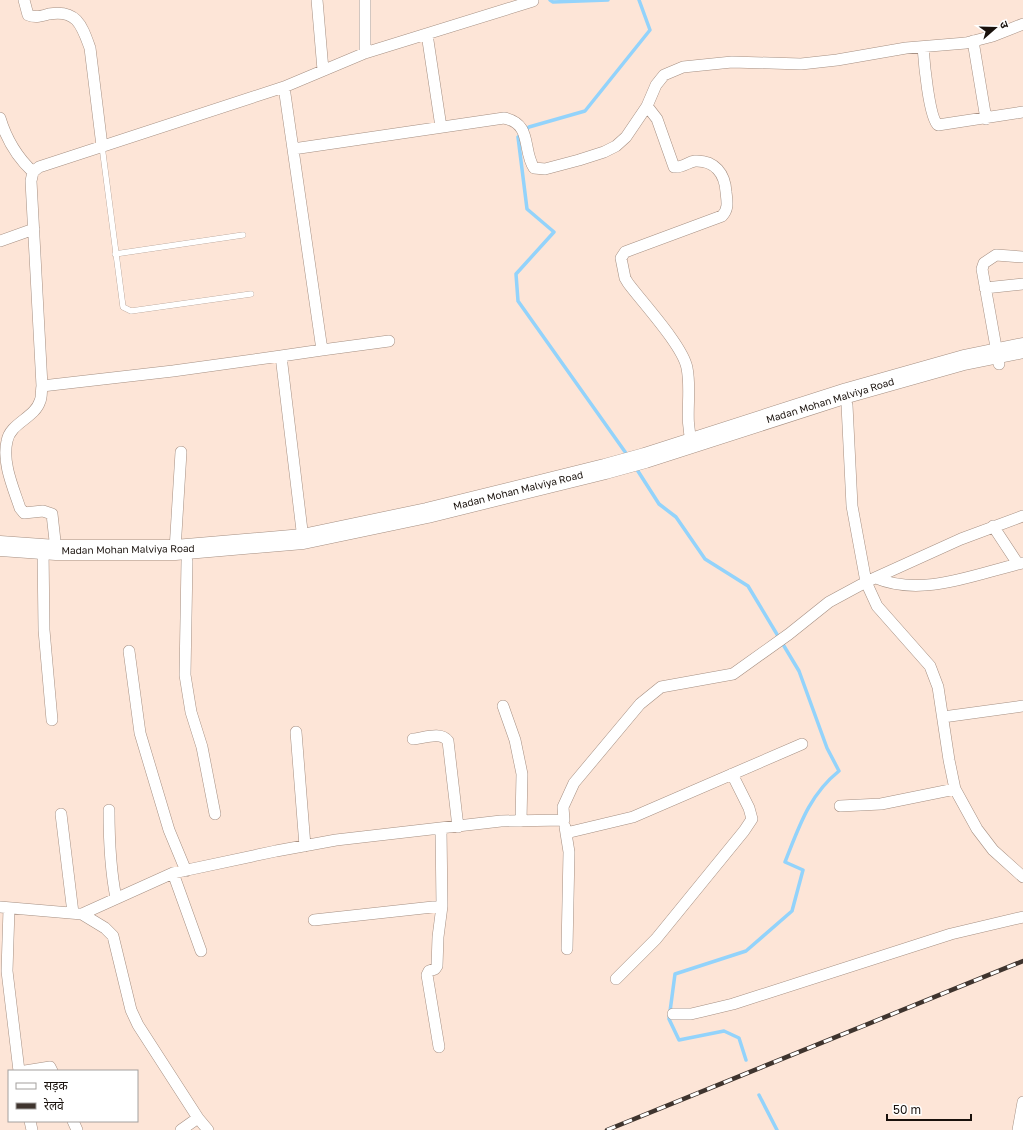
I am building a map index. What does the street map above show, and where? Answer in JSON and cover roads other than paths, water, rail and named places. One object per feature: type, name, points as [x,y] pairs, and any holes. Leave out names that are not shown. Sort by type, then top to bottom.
[{"type":"highway","name":"Madan Mohan Malviya Road","points":[[0,546],[48,553],[181,556],[234,559],[296,552],[443,519],[847,405],[998,359],[1023,348]]},
{"type":"highway","name":"Madan Mohan Malviya Road","points":[[647,461],[692,443],[847,393],[964,360],[1023,359]]},
{"type":"highway","name":"Madan Mohan Malviya Road","points":[[181,556],[303,539],[608,472]]},
{"type":"highway","name":"Madan Mohan Malviya Road","points":[[0,558],[48,553]]},
{"type":"street","points":[[24,0],[28,15],[35,17],[58,13],[68,14],[75,18],[85,33],[90,48],[102,146]]},
{"type":"street","points":[[317,0],[323,70]]},
{"type":"street","points":[[365,0],[365,53]]},
{"type":"street","points":[[52,720],[44,630],[48,553],[52,514],[44,511],[24,513],[20,508],[7,466],[5,452],[7,439],[13,428],[37,408],[41,401],[42,386],[31,181],[33,172],[39,167],[284,87],[365,53],[533,1]]},
{"type":"street","points":[[293,149],[504,118],[515,122],[523,132],[531,163],[534,168],[545,169],[598,154],[616,146],[626,137],[647,106],[656,85],[664,75],[694,65],[750,61],[801,64],[973,41],[993,36],[1023,24]]},
{"type":"street","points":[[428,34],[441,127]]},
{"type":"street","points":[[973,41],[986,119]]},
{"type":"street","points":[[923,47],[927,83],[936,123],[943,126],[1023,112]]},
{"type":"street","points":[[284,87],[322,350]]},
{"type":"street","points":[[647,106],[657,119],[674,167],[681,167],[696,161],[714,165],[719,169],[726,190],[726,212],[722,216],[625,252],[621,258],[625,278],[628,283],[684,357],[689,384],[687,423],[692,443]]},
{"type":"street","points":[[0,118],[13,146],[25,164],[33,172]]},
{"type":"street","points":[[0,241],[34,229]]},
{"type":"street","points":[[998,359],[982,268],[984,263],[989,258],[996,254],[1023,257]]},
{"type":"street","points":[[985,288],[1023,284]]},
{"type":"street","points":[[42,386],[173,371],[389,341]]},
{"type":"street","points":[[281,356],[303,539]]},
{"type":"street","points":[[847,405],[852,506],[871,580],[870,596],[930,666],[936,676],[955,789],[977,828],[993,850],[1023,877]]},
{"type":"street","points":[[181,452],[181,556],[186,681],[191,712],[202,747],[215,814]]},
{"type":"street","points":[[567,949],[569,852],[563,807],[574,783],[640,704],[661,687],[733,674],[774,643],[789,634],[829,602],[871,580],[993,526],[1023,516]]},
{"type":"street","points":[[871,580],[902,586],[917,586],[942,583],[1020,563],[993,526]]},
{"type":"street","points":[[130,650],[140,733],[169,830],[186,871]]},
{"type":"street","points":[[503,706],[515,740],[522,774],[520,821]]},
{"type":"street","points":[[943,717],[1023,706]]},
{"type":"street","points":[[296,732],[305,846]]},
{"type":"street","points":[[413,739],[439,736],[445,737],[448,742],[458,827]]},
{"type":"street","points":[[566,833],[633,817],[802,744]]},
{"type":"street","points":[[616,980],[656,939],[744,831],[752,819],[749,808],[732,774]]},
{"type":"street","points":[[840,806],[881,804],[955,789]]},
{"type":"street","points":[[110,810],[108,843],[111,873],[116,898]]},
{"type":"street","points":[[62,814],[78,914]]},
{"type":"street","points":[[78,914],[173,873],[336,840],[501,821],[564,820]]},
{"type":"street","points":[[438,1047],[428,975],[429,971],[437,966],[438,937],[442,906],[441,829]]},
{"type":"street","points":[[173,873],[201,951]]},
{"type":"street","points":[[314,920],[442,906]]},
{"type":"street","points":[[19,1070],[4,970],[5,908],[78,914],[105,928],[113,936],[131,1010],[138,1025],[198,1118],[208,1130]]},
{"type":"street","points":[[673,1014],[691,1014],[733,1004],[951,934],[1023,917]]},
{"type":"street","points":[[29,1070],[46,1066],[50,1066],[52,1070]]},
{"type":"street","points":[[1018,1130],[1023,1102]]},
{"type":"street","points":[[180,1130],[198,1118]]},
{"type":"lane","points":[[102,146],[121,302],[126,310],[131,311],[251,294]]},
{"type":"lane","points":[[115,254],[243,235]]},
{"type":"waterway","points":[[550,0],[553,2],[608,0]]},
{"type":"waterway","points":[[628,456],[518,301],[516,274],[554,232],[527,209],[518,137],[529,127],[585,111],[650,30],[639,0]]},
{"type":"waterway","points":[[636,468],[659,504],[676,517],[705,559],[748,586],[799,671],[827,748],[839,771],[829,780],[812,801],[800,824],[785,862],[803,870],[792,911],[746,951],[675,974],[669,1019],[679,1040],[724,1031],[739,1038],[746,1060]]},
{"type":"waterway","points":[[759,1095],[777,1130]]},
{"type":"railway","points":[[607,1130],[1023,961]]}]
